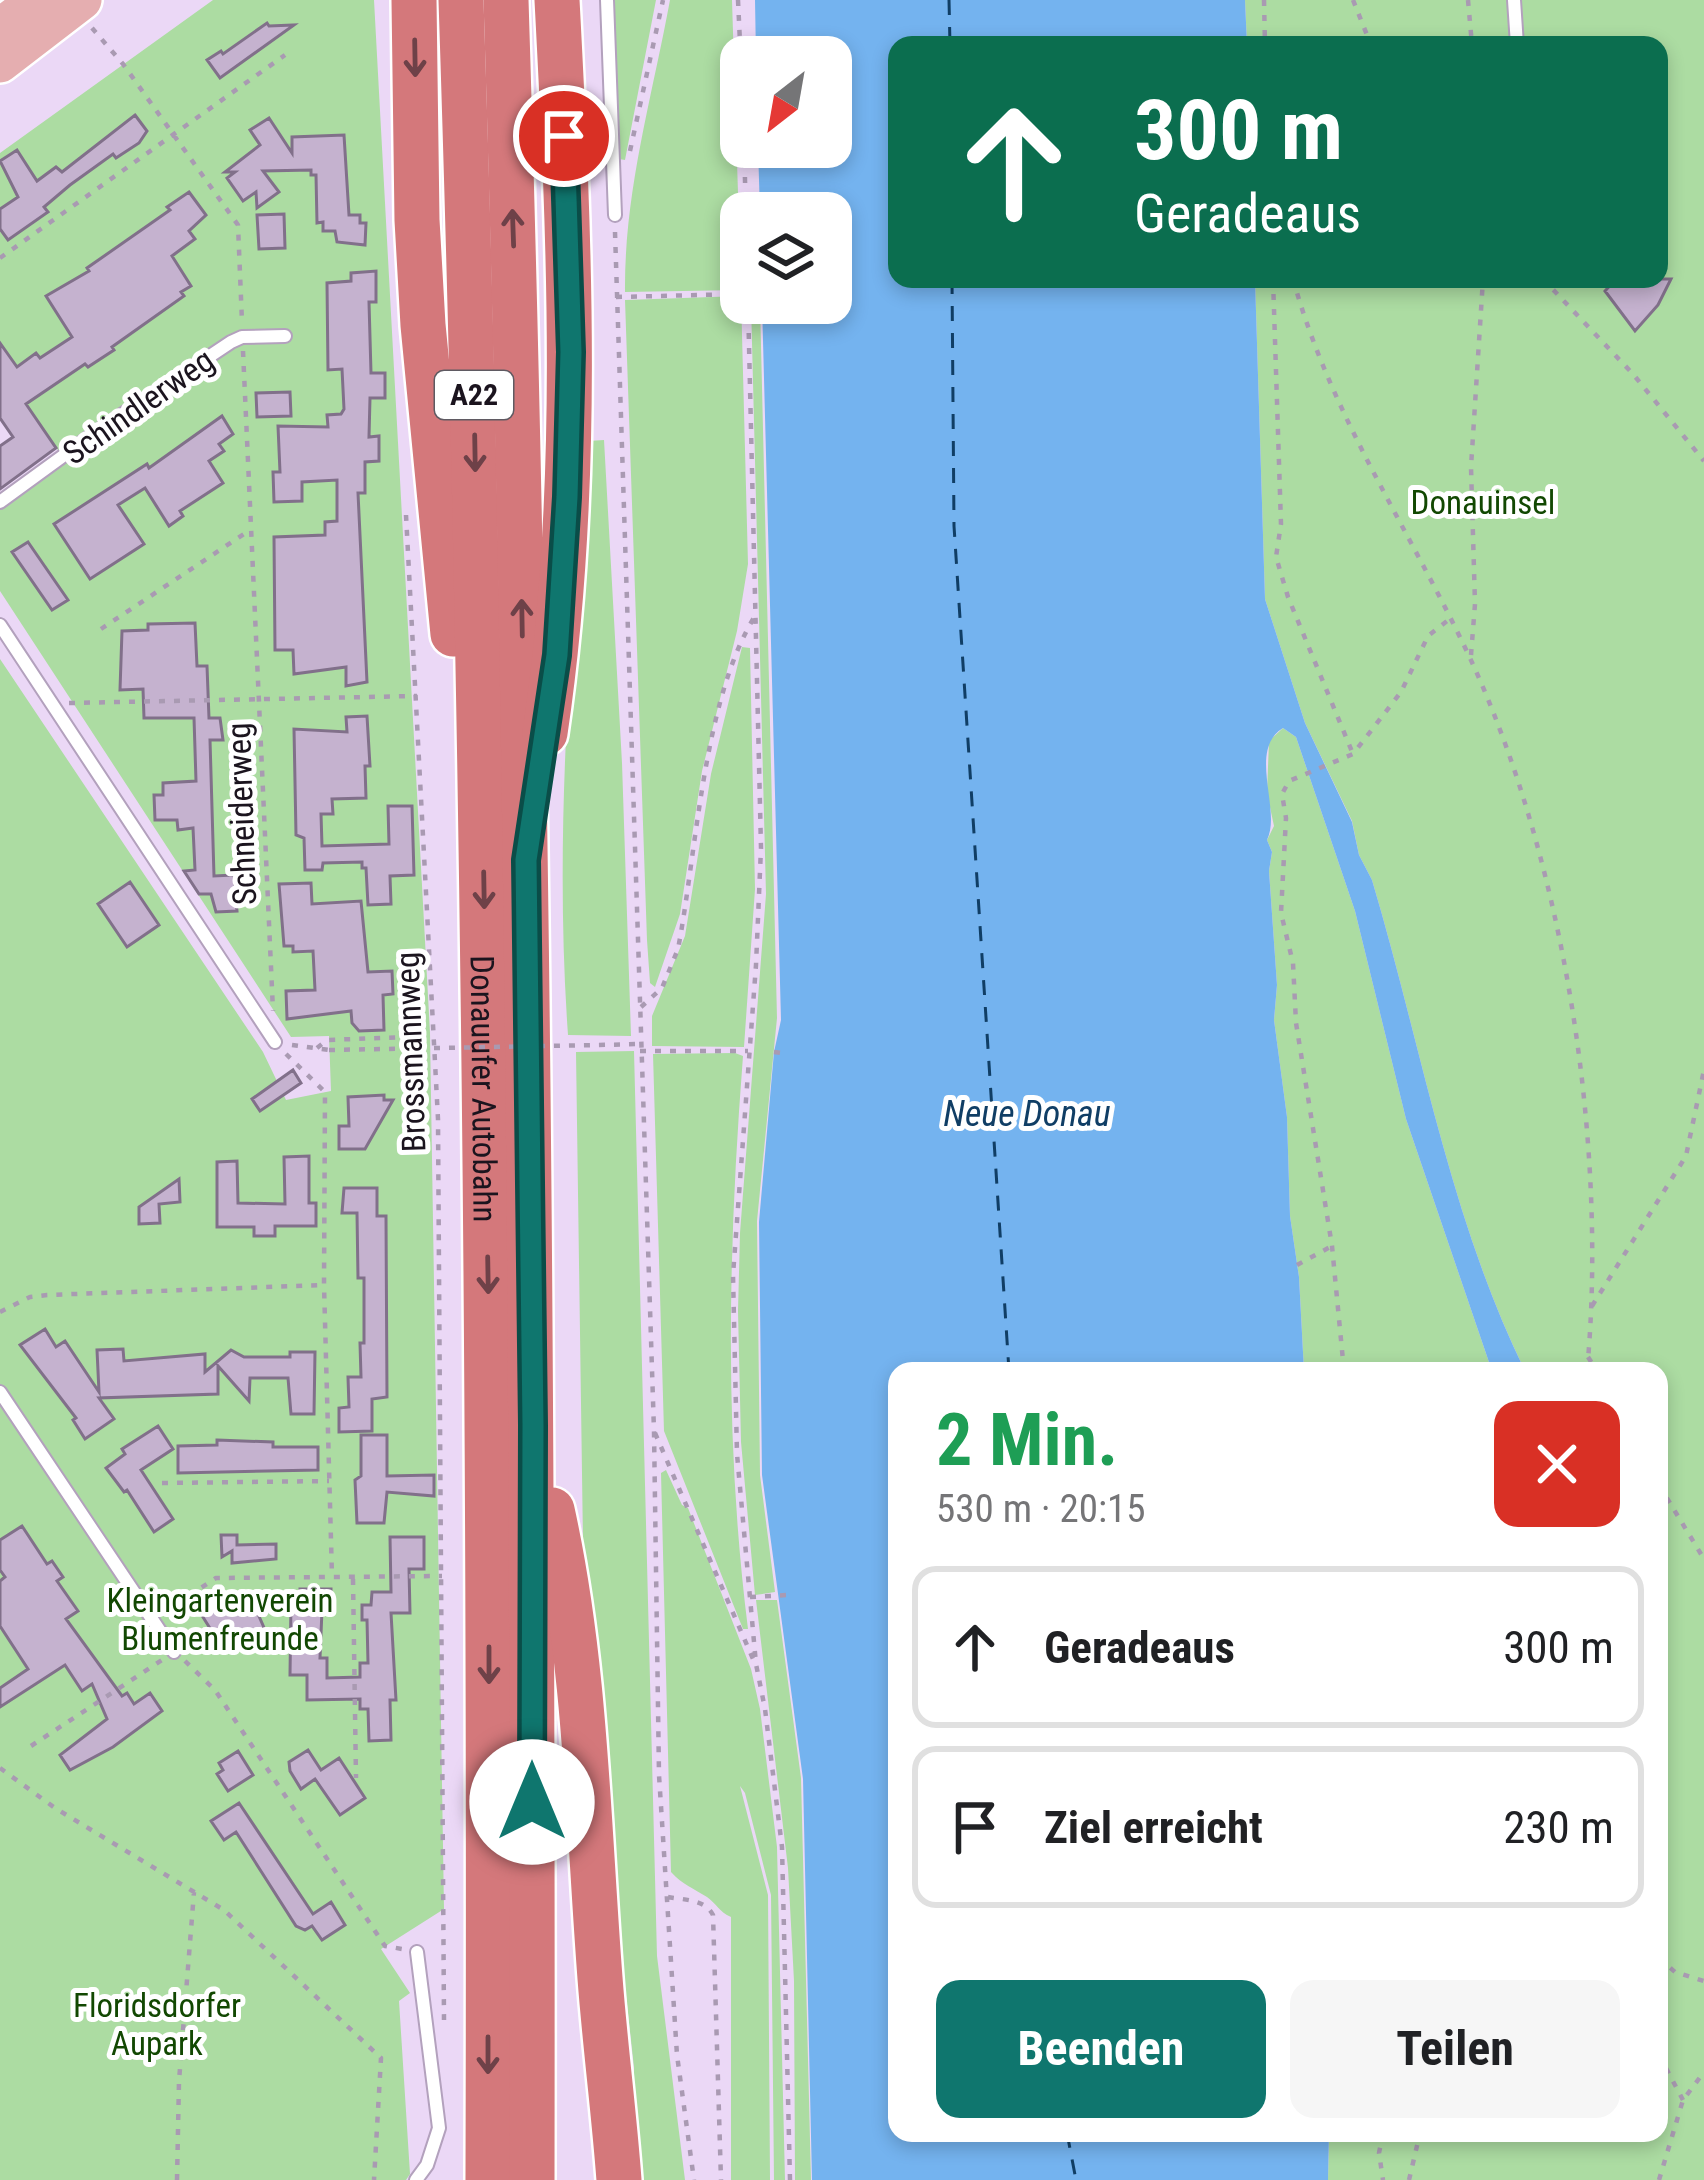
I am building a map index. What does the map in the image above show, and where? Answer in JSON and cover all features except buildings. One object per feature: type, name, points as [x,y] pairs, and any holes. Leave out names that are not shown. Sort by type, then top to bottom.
[{"type":"highway","points":[[414,0],[423,325],[450,616],[482,790]]},
{"type":"highway","name":"Donauufer Autobahn","points":[[461,0],[482,790],[490,1426],[488,2180]]},
{"type":"highway","name":"Donauufer Autobahn","points":[[506,0],[526,860],[533,1425],[532,2180]]},
{"type":"highway","points":[[526,860],[557,655],[567,497],[570,237],[557,0]]},
{"type":"highway","points":[[533,1425],[564,1563],[592,1816],[600,1981],[619,2180]]},
{"type":"highway","points":[[587,2180],[600,1981]]},
{"type":"main road","points":[[0,28],[37,0]]},
{"type":"main road","points":[[0,63],[89,16]]},
{"type":"lane","points":[[607,0],[615,214]]},
{"type":"lane","points":[[1514,0],[1516,36]]},
{"type":"lane","name":"Schindlerweg","points":[[0,502],[96,432],[242,337],[286,336]]},
{"type":"lane","points":[[0,625],[274,1042]]},
{"type":"lane","points":[[0,1393],[174,1652]]},
{"type":"lane","points":[[416,2180],[427,2165],[439,2128],[417,1952]]},
{"type":"path","points":[[629,153],[663,0]]},
{"type":"path","points":[[738,0],[740,36]]},
{"type":"path","points":[[1264,0],[1265,36]]},
{"type":"path","points":[[1353,0],[1367,36]]},
{"type":"path","points":[[1468,0],[1471,36]]},
{"type":"path","name":"Schneiderweg","points":[[89,16],[238,225],[274,1042]]},
{"type":"path","points":[[0,258],[285,55]]},
{"type":"path","points":[[615,214],[654,1431],[659,1775],[676,2055],[694,2180]]},
{"type":"path","points":[[1273,288],[1281,524],[1276,557],[1353,754]]},
{"type":"path","points":[[1296,288],[1336,403],[1471,661],[1516,778],[1562,958],[1577,1048],[1584,1127],[1588,1362]]},
{"type":"path","points":[[1471,661],[1475,604],[1471,467],[1482,288]]},
{"type":"path","points":[[1552,288],[1622,362],[1704,461]]},
{"type":"path","points":[[616,297],[720,295]]},
{"type":"path","points":[[748,324],[761,848],[734,1276],[737,1454],[756,1664],[782,1847],[790,2180]]},
{"type":"path","name":"Brossmannweg","points":[[406,505],[434,1036],[444,2020]]},
{"type":"path","points":[[101,629],[250,530]]},
{"type":"path","points":[[639,1009],[662,988],[677,949],[724,692],[737,646],[755,616]]},
{"type":"path","points":[[1343,1362],[1332,1246],[1296,1023],[1293,963],[1281,913],[1286,818],[1282,794],[1288,781],[1353,754],[1401,692],[1428,636],[1450,618]]},
{"type":"path","points":[[53,703],[417,696]]},
{"type":"path","points":[[316,1048],[328,1040],[434,1036]]},
{"type":"path","points":[[274,1042],[329,1050],[598,1045],[751,1052]]},
{"type":"path","points":[[274,1042],[325,1092],[324,1285],[332,1577]]},
{"type":"path","points":[[1590,1309],[1686,1156],[1704,1070]]},
{"type":"path","points":[[1297,1265],[1332,1246]]},
{"type":"path","points":[[0,1312],[47,1295],[324,1285]]},
{"type":"path","points":[[1588,1357],[1591,1362]]},
{"type":"path","points":[[654,1431],[756,1664]]},
{"type":"path","points":[[162,1484],[329,1481]]},
{"type":"path","points":[[1668,1500],[1704,1559]]},
{"type":"path","points":[[151,1621],[216,1578],[442,1576]]},
{"type":"path","points":[[353,1577],[356,1778]]},
{"type":"path","points":[[750,1598],[788,1595]]},
{"type":"path","points":[[31,1746],[174,1652],[214,1690],[385,1946]]},
{"type":"path","points":[[0,1768],[55,1808],[224,1910],[381,2059],[374,2180]]},
{"type":"path","points":[[177,2180],[179,2080],[195,1889]]},
{"type":"path","points":[[668,1897],[700,1902],[713,1916],[721,2180]]},
{"type":"path","points":[[1668,1966],[1704,1981]]},
{"type":"path","points":[[1668,2072],[1683,2100]]},
{"type":"path","points":[[1659,2180],[1683,2100],[1704,2072]]},
{"type":"path","points":[[1381,2142],[1383,2180]]},
{"type":"path","points":[[1409,2180],[1418,2142]]},
{"type":"green space","name":"Kleingartenverein Blumenfreunde","points":[[213,0],[374,0],[430,1033],[444,1909],[381,1949],[410,1993],[399,2001],[410,2174],[406,2180],[0,2180],[0,659],[263,1052],[286,1100],[331,1091],[329,1036],[291,1037],[0,591],[0,508],[66,462],[0,365],[0,153]]},
{"type":"green space","points":[[613,0],[656,0],[625,160],[619,159]]},
{"type":"green space","points":[[670,0],[732,0],[733,36],[720,36],[720,168],[737,168],[738,192],[720,192],[720,290],[625,292],[634,182]]},
{"type":"green space","name":"Donauinsel","points":[[1245,0],[1704,0],[1704,2180],[1328,2180],[1329,2142],[1668,2142],[1668,1362],[1521,1362],[1499,1312],[1456,1191],[1372,880],[1359,855],[1352,821],[1305,723],[1265,599],[1255,288],[1668,288],[1668,36],[1247,36]]},
{"type":"green space","points":[[720,297],[720,324],[742,324],[748,564],[737,631],[702,771],[680,914],[655,987],[650,983],[647,940],[625,300]]},
{"type":"green space","points":[[752,324],[760,324],[777,1018],[757,1221],[760,1475],[775,1592],[755,1595],[741,1442],[738,1311],[766,894]]},
{"type":"green space","points":[[604,440],[631,1036],[568,1035],[564,961],[563,812],[575,590],[588,441]]},
{"type":"green space","points":[[742,647],[750,648],[755,889],[744,1047],[652,1046],[652,1016],[685,936],[711,774]]},
{"type":"green space","points":[[1283,728],[1296,737],[1355,911],[1406,1119],[1489,1362],[1304,1362],[1290,1216],[1287,1117],[1274,1020],[1272,852],[1267,840],[1274,826],[1267,793],[1269,741]]},
{"type":"green space","points":[[634,1051],[657,1956],[685,2180],[634,2180],[634,2068],[584,1613],[576,1052]]},
{"type":"green space","points":[[653,1054],[743,1056],[734,1200],[732,1415],[748,1629],[743,1629],[664,1431]]},
{"type":"green space","points":[[666,1470],[682,1505],[688,1508],[751,1669],[760,1709],[777,1847],[785,2180],[774,2180],[771,1895],[740,1786],[768,1895],[770,2180],[731,2180],[731,1917],[671,1872],[661,1473]]},
{"type":"green space","points":[[756,1600],[777,1600],[801,1778],[811,2180],[795,2180],[788,1868]]},
{"type":"water","name":"Neue Donau","points":[[755,0],[1245,0],[1247,36],[888,36],[888,288],[1255,288],[1265,599],[1305,723],[1352,822],[1359,855],[1372,880],[1456,1191],[1521,1362],[1489,1362],[1406,1119],[1355,911],[1296,737],[1283,728],[1267,751],[1271,827],[1267,840],[1272,852],[1274,1020],[1287,1117],[1290,1216],[1304,1362],[888,1362],[888,2142],[1329,2142],[1328,2180],[812,2180],[803,1779],[762,1475],[759,1222],[781,1020],[763,324],[852,324],[852,192],[759,192],[759,168],[852,168],[852,36],[756,36]]},
{"type":"ferry route","points":[[949,0],[950,36]]},
{"type":"ferry route","points":[[952,288],[954,526],[1008,1362]]},
{"type":"ferry route","points":[[1069,2142],[1076,2180]]},
{"type":"route","points":[[532,1802],[526,860],[557,655],[567,497],[571,352],[564,136]]},
{"type":"park label","name":"Floridsdorfer Aupark","points":[[157,2024]]}]
